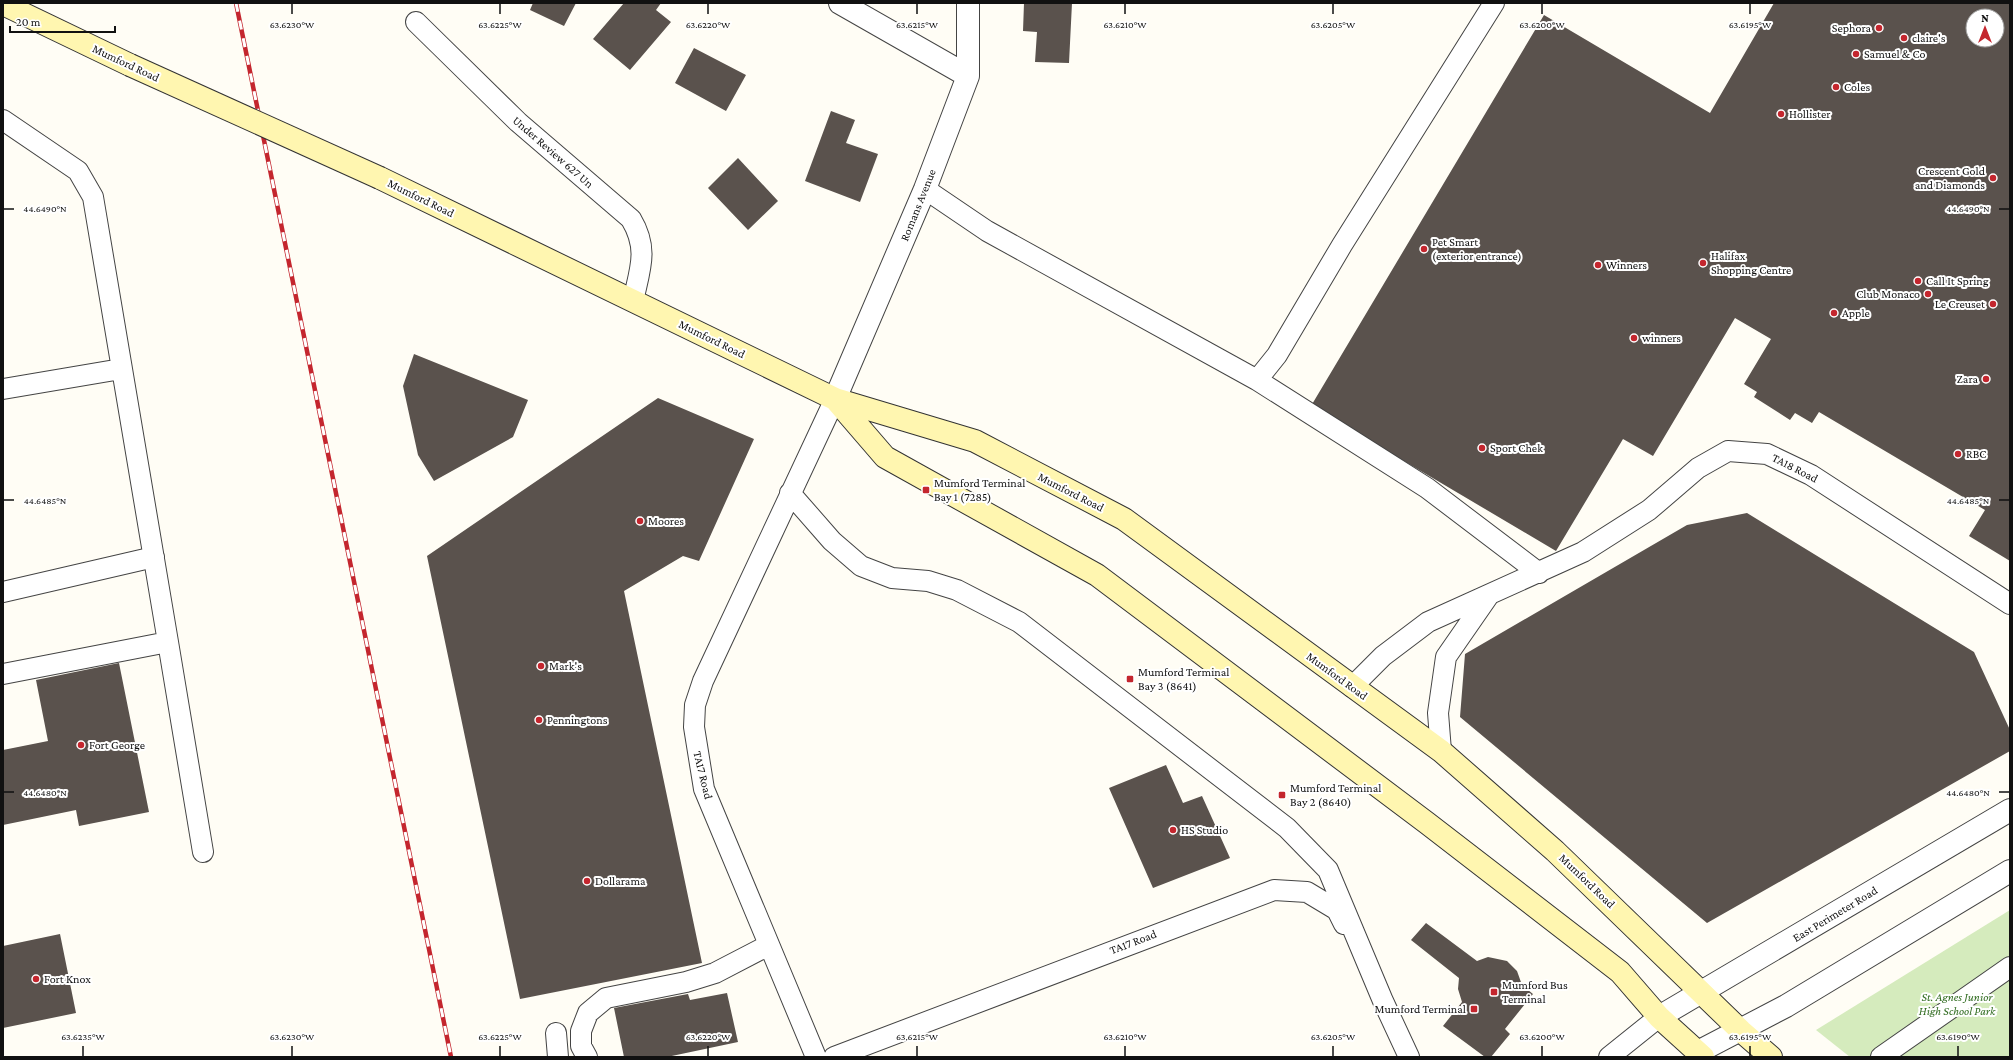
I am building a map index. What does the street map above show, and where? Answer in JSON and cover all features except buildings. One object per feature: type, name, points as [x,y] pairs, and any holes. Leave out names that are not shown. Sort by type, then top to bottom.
[{"type":"street","points":[[840,3],[968,76]]},
{"type":"street","name":"Romans Avenue","points":[[835,399],[925,189],[968,76],[968,3]]},
{"type":"street","name":"Mumford Road","points":[[3,4],[130,65],[380,178],[835,399],[975,441],[1124,519],[1441,751],[1555,851],[1702,991],[1741,1031],[1771,1057]]},
{"type":"street","name":"Mumford Road","points":[[835,399],[885,457],[1098,575],[1421,818],[1620,972],[1659,1017],[1697,1056]]},
{"type":"street","name":"East Perimeter Road","points":[[1659,1017],[2010,810]]},
{"type":"street","points":[[1697,1056],[1786,1006],[2010,871]]},
{"type":"lane","points":[[1257,380],[1277,355],[1342,245],[1494,3]]},
{"type":"lane","name":"Under Review 627 Un","points":[[416,22],[518,122],[631,219],[639,232],[643,254],[633,301]]},
{"type":"lane","points":[[3,120],[78,171],[94,197],[121,369],[203,852]]},
{"type":"lane","points":[[925,189],[987,231],[1257,380],[1427,488],[1539,573]]},
{"type":"lane","points":[[3,389],[121,369]]},
{"type":"lane","name":"TA17 Road","points":[[816,1057],[704,789],[694,727],[695,705],[702,681],[728,629],[835,399]]},
{"type":"lane","name":"TA18 Road","points":[[1352,687],[1383,656],[1428,622],[1539,573],[1590,548],[1649,510],[1698,468],[1728,451],[1767,454],[1811,475],[2010,604]]},
{"type":"lane","points":[[790,493],[832,541],[861,566],[892,578],[928,582],[957,590],[1019,622],[1287,828],[1328,870],[1383,1001],[1409,1057]]},
{"type":"lane","points":[[3,592],[154,557]]},
{"type":"lane","points":[[1441,751],[1438,713],[1446,657],[1490,594]]},
{"type":"lane","points":[[3,674],[168,642]]},
{"type":"lane","name":"TA17 Road","points":[[834,1057],[1274,890],[1307,892],[1337,910],[1383,1001]]},
{"type":"lane","points":[[587,1057],[581,1046],[581,1032],[588,1013],[606,998],[686,982],[715,972],[769,945]]},
{"type":"lane","points":[[1881,1057],[2010,967]]},
{"type":"lane","points":[[1609,1057],[1659,1017]]},
{"type":"lane","points":[[556,1033],[558,1057]]},
{"type":"green space","name":"St. Agnes Junior High School Park","points":[[2010,910],[2010,1057],[1850,1057],[1816,1030]]},
{"type":"railway","points":[[236,3],[451,1057]]},
{"type":"place","name":"Sephora","points":[[1879,28]]},
{"type":"place","name":"claire's","points":[[1904,38]]},
{"type":"place","name":"Samuel & Co","points":[[1856,54]]},
{"type":"place","name":"Coles","points":[[1836,87]]},
{"type":"place","name":"Hollister","points":[[1781,114]]},
{"type":"place","name":"Crescent Gold and Diamonds","points":[[1993,178]]},
{"type":"place","name":"Pet Smart (exterior entrance)","points":[[1424,249]]},
{"type":"place","name":"Halifax Shopping Centre","points":[[1703,263]]},
{"type":"place","name":"Winners","points":[[1598,265]]},
{"type":"place","name":"Call It Spring","points":[[1918,281]]},
{"type":"place","name":"Club Monaco","points":[[1928,294]]},
{"type":"place","name":"Le Creuset","points":[[1993,304]]},
{"type":"place","name":"Apple","points":[[1834,313]]},
{"type":"place","name":"winners","points":[[1634,338]]},
{"type":"place","name":"Zara","points":[[1986,379]]},
{"type":"place","name":"Sport Chek","points":[[1482,448]]},
{"type":"place","name":"RBC","points":[[1958,454]]},
{"type":"place","name":"Mumford Terminal Bay 1 (7285)","points":[[926,490]]},
{"type":"place","name":"Moores","points":[[640,521]]},
{"type":"place","name":"Mark's","points":[[541,666]]},
{"type":"place","name":"Mumford Terminal Bay 3 (8641)","points":[[1130,679]]},
{"type":"place","name":"Penningtons","points":[[539,720]]},
{"type":"place","name":"Fort George","points":[[81,745]]},
{"type":"place","name":"Mumford Terminal Bay 2 (8640)","points":[[1282,795]]},
{"type":"place","name":"HS Studio","points":[[1173,830]]},
{"type":"place","name":"Dollarama","points":[[587,881]]},
{"type":"place","name":"Fort Knox","points":[[36,979]]},
{"type":"place","name":"Mumford Bus Terminal","points":[[1494,992]]},
{"type":"place","name":"Mumford Terminal","points":[[1474,1009]]}]
